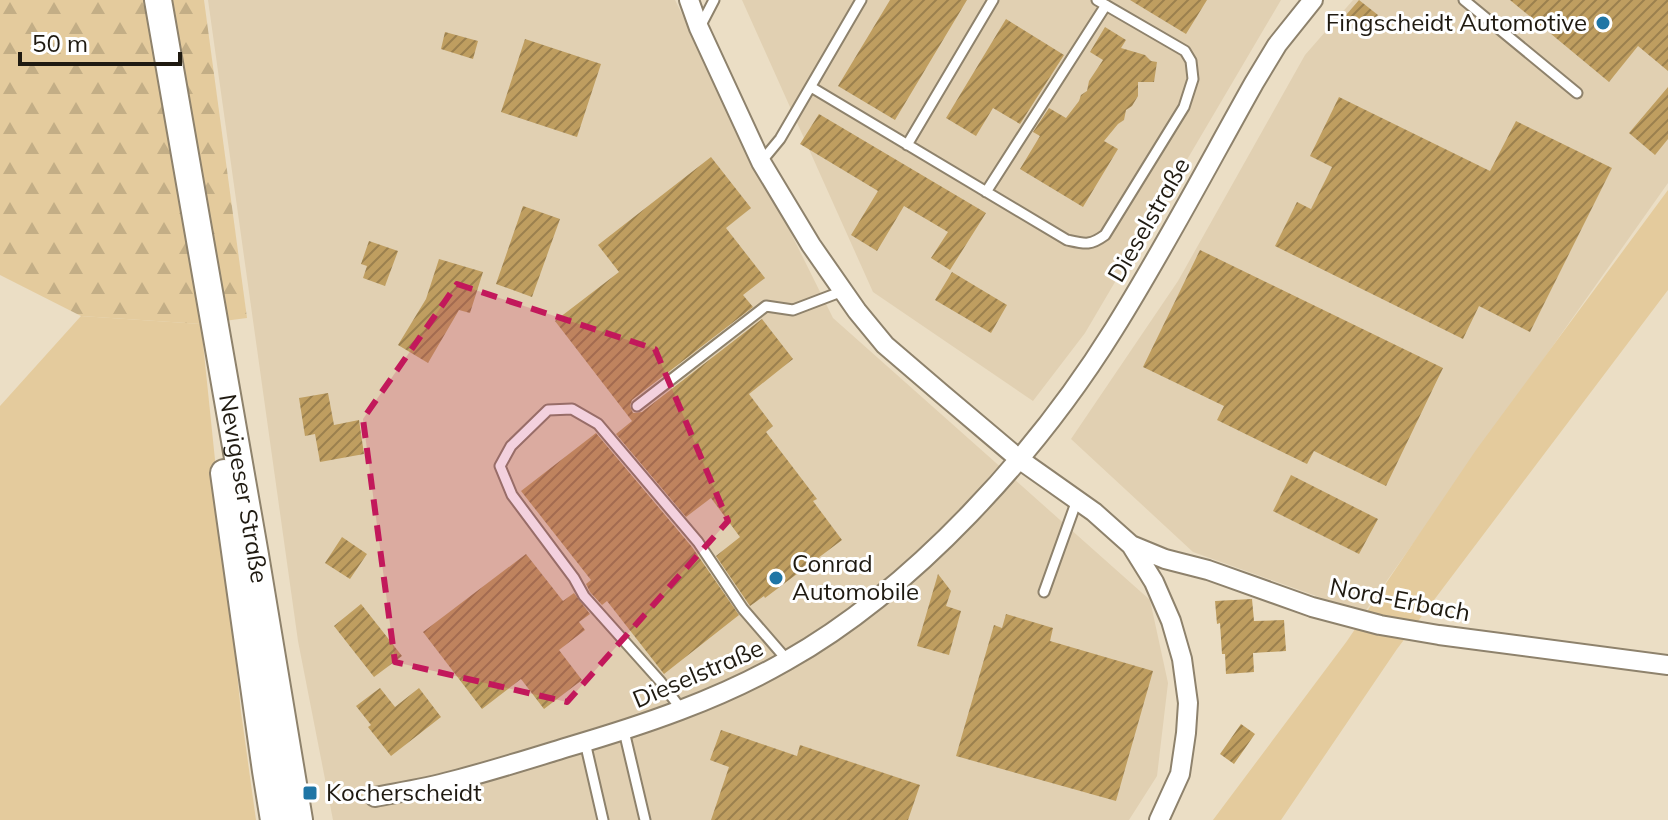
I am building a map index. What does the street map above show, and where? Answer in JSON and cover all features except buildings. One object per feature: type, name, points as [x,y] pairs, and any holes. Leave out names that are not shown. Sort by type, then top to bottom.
[{"type":"main road","name":"Nevigeser Straße","points":[[158,0],[299,820]]},
{"type":"main road","name":"Nevigeser Straße","points":[[185,156],[230,517],[274,820]]},
{"type":"street","points":[[689,0],[761,162],[843,291],[885,345],[1019,459],[1094,512],[1131,545],[1154,582],[1171,621],[1182,659],[1188,703],[1180,774],[1159,820]]},
{"type":"street","name":"Dieselstraße","points":[[375,797],[450,782],[624,731],[726,692],[788,661],[850,620],[909,573],[962,522],[1063,404],[1113,331],[1277,45],[1313,0]]},
{"type":"street","name":"Nord-Erbach","points":[[1131,545],[1312,607],[1380,625],[1668,665]]},
{"type":"lane","points":[[699,28],[714,0]]},
{"type":"lane","points":[[761,162],[780,139],[861,0]]},
{"type":"lane","points":[[907,145],[993,0]]},
{"type":"lane","points":[[1464,0],[1577,93]]},
{"type":"lane","points":[[811,87],[907,145],[986,192],[1067,240],[1094,243],[1105,235],[1184,107],[1193,79],[1191,61],[1185,51],[1102,3],[986,192]]},
{"type":"lane","points":[[637,406],[766,306],[793,310],[843,291]]},
{"type":"lane","points":[[681,709],[584,596],[512,495],[500,466],[511,446],[548,410],[572,409],[598,424],[698,542],[743,609],[788,661]]},
{"type":"lane","points":[[1044,592],[1077,500]]},
{"type":"lane","points":[[624,731],[645,820]]},
{"type":"lane","points":[[585,742],[603,820]]},
{"type":"highlighted area","points":[[457,284],[655,349],[728,521],[567,702],[395,662],[363,419]]},
{"type":"shaded area","points":[[208,0],[675,0],[833,318],[1150,600],[1168,683],[1157,776],[1129,820],[333,820],[298,641]]},
{"type":"shaded area","points":[[742,0],[1281,0],[1085,333],[1033,401],[873,292]]},
{"type":"shaded area","points":[[1353,0],[1668,0],[1668,183],[1364,613],[1193,552],[1071,439],[1178,281],[1305,55]]},
{"type":"green space","points":[[0,0],[204,0],[247,318],[201,324],[81,316],[0,275]]},
{"type":"green space","points":[[1668,190],[1668,290],[1397,649],[1281,820],[1213,820],[1347,641],[1476,450]]},
{"type":"green space","points":[[81,316],[201,324],[241,712],[256,820],[0,820],[0,406]]},
{"type":"place","name":"Fingscheidt Automotive","points":[[1603,23]]},
{"type":"place","name":"Conrad Automobile","points":[[776,578]]},
{"type":"place","name":"Kocherscheidt","points":[[310,793]]}]
